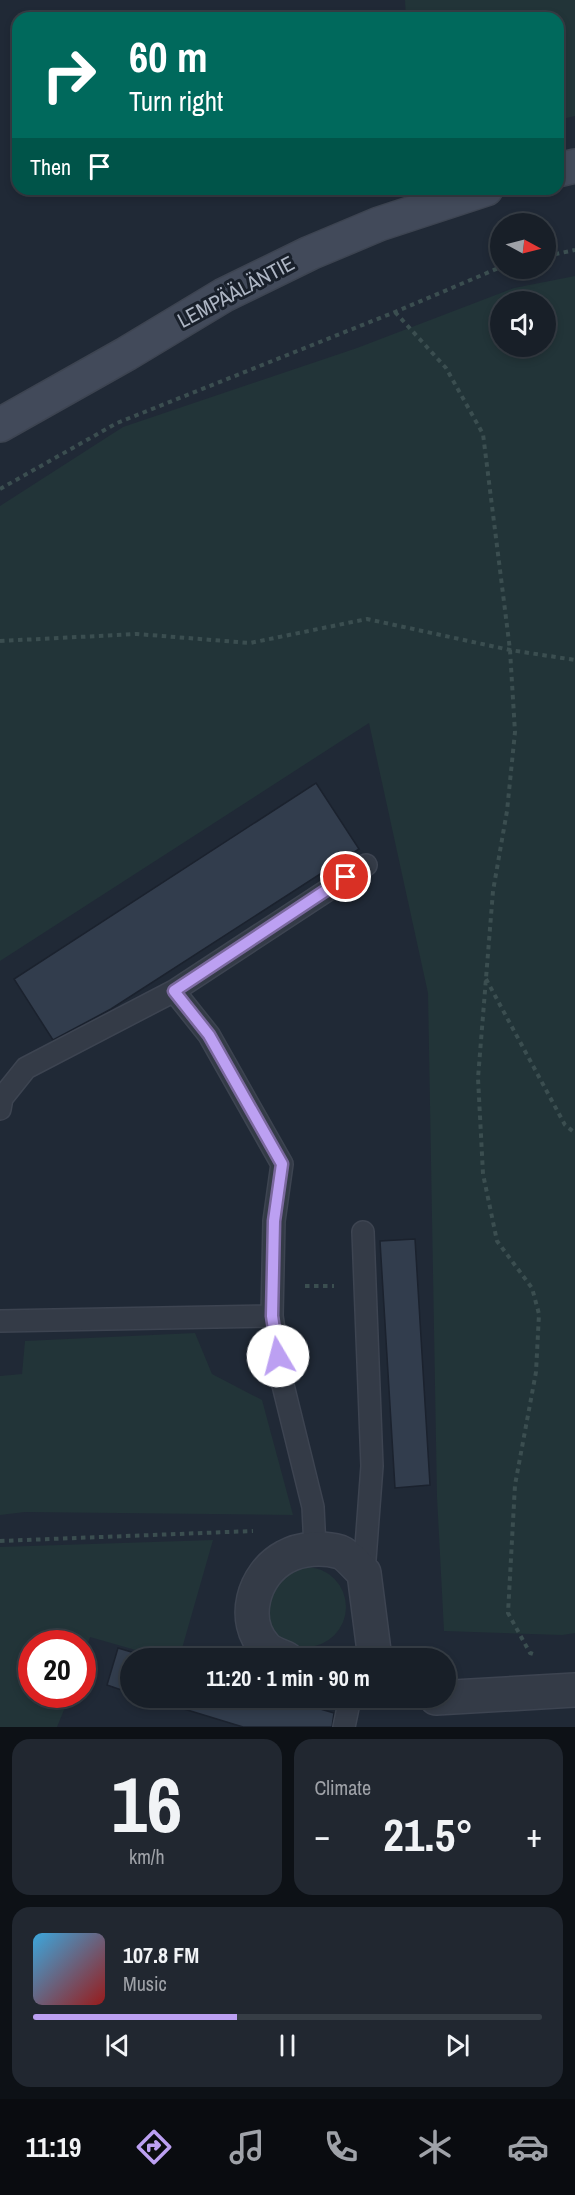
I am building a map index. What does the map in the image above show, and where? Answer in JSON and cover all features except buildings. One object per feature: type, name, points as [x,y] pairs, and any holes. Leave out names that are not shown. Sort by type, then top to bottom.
[{"type":"main road","name":"LEMPÄÄLÄNTIE","points":[[0,425],[224,296],[310,253],[379,224],[468,195]]},
{"type":"street","points":[[266,1648],[254,1632],[252,1607],[261,1578],[300,1552],[342,1552],[364,1573],[374,1648]]},
{"type":"street","points":[[456,1697],[575,1690]]},
{"type":"lane","points":[[0,1109],[2,1098],[26,1068],[174,991],[366,865]]},
{"type":"lane","points":[[174,991],[209,1035],[282,1164],[274,1221],[272,1316],[281,1377],[313,1507],[300,1552]]},
{"type":"lane","points":[[363,1232],[372,1466],[364,1573]]},
{"type":"lane","points":[[0,1321],[272,1316]]},
{"type":"lane","points":[[344,1727],[348,1708]]},
{"type":"path","points":[[556,254],[575,250]]},
{"type":"path","points":[[0,489],[117,423],[490,272]]},
{"type":"path","points":[[395,312],[446,368],[483,434],[510,650],[515,732],[507,811],[493,891],[478,1078],[483,1174],[497,1241],[532,1288],[538,1314],[536,1372],[515,1485],[507,1613],[530,1653],[539,1656]]},
{"type":"path","points":[[0,641],[137,634],[250,643],[367,619],[510,650],[575,660]]},
{"type":"path","points":[[485,977],[565,1125],[575,1133]]},
{"type":"path","points":[[273,1285],[365,1287]]},
{"type":"path","points":[[0,1541],[273,1530],[300,1552]]},
{"type":"shaded area","points":[[405,0],[575,0],[575,116],[564,119],[564,12],[406,12]]},
{"type":"shaded area","points":[[575,276],[575,1633],[562,1635],[444,1631],[437,1497],[428,993],[369,723],[0,961],[0,506],[123,427],[357,348],[490,297],[490,357],[556,357],[556,291],[506,291]]},
{"type":"shaded area","points":[[195,1333],[212,1374],[262,1400],[293,1515],[25,1512],[0,1515],[0,1376],[22,1374],[25,1341]]},
{"type":"shaded area","points":[[213,1540],[182,1648],[128,1648],[96,1639],[96,1630],[18,1630],[18,1708],[65,1708],[57,1727],[0,1727],[0,1547]]},
{"type":"shaded area","points":[[306,1567],[321,1570],[334,1579],[343,1592],[346,1607],[343,1622],[334,1635],[321,1644],[306,1647],[291,1644],[278,1635],[269,1622],[266,1607],[269,1592],[278,1579],[291,1570]]},
{"type":"route","points":[[278,1356],[272,1316],[274,1221],[282,1164],[209,1035],[174,991],[346,877]]}]
